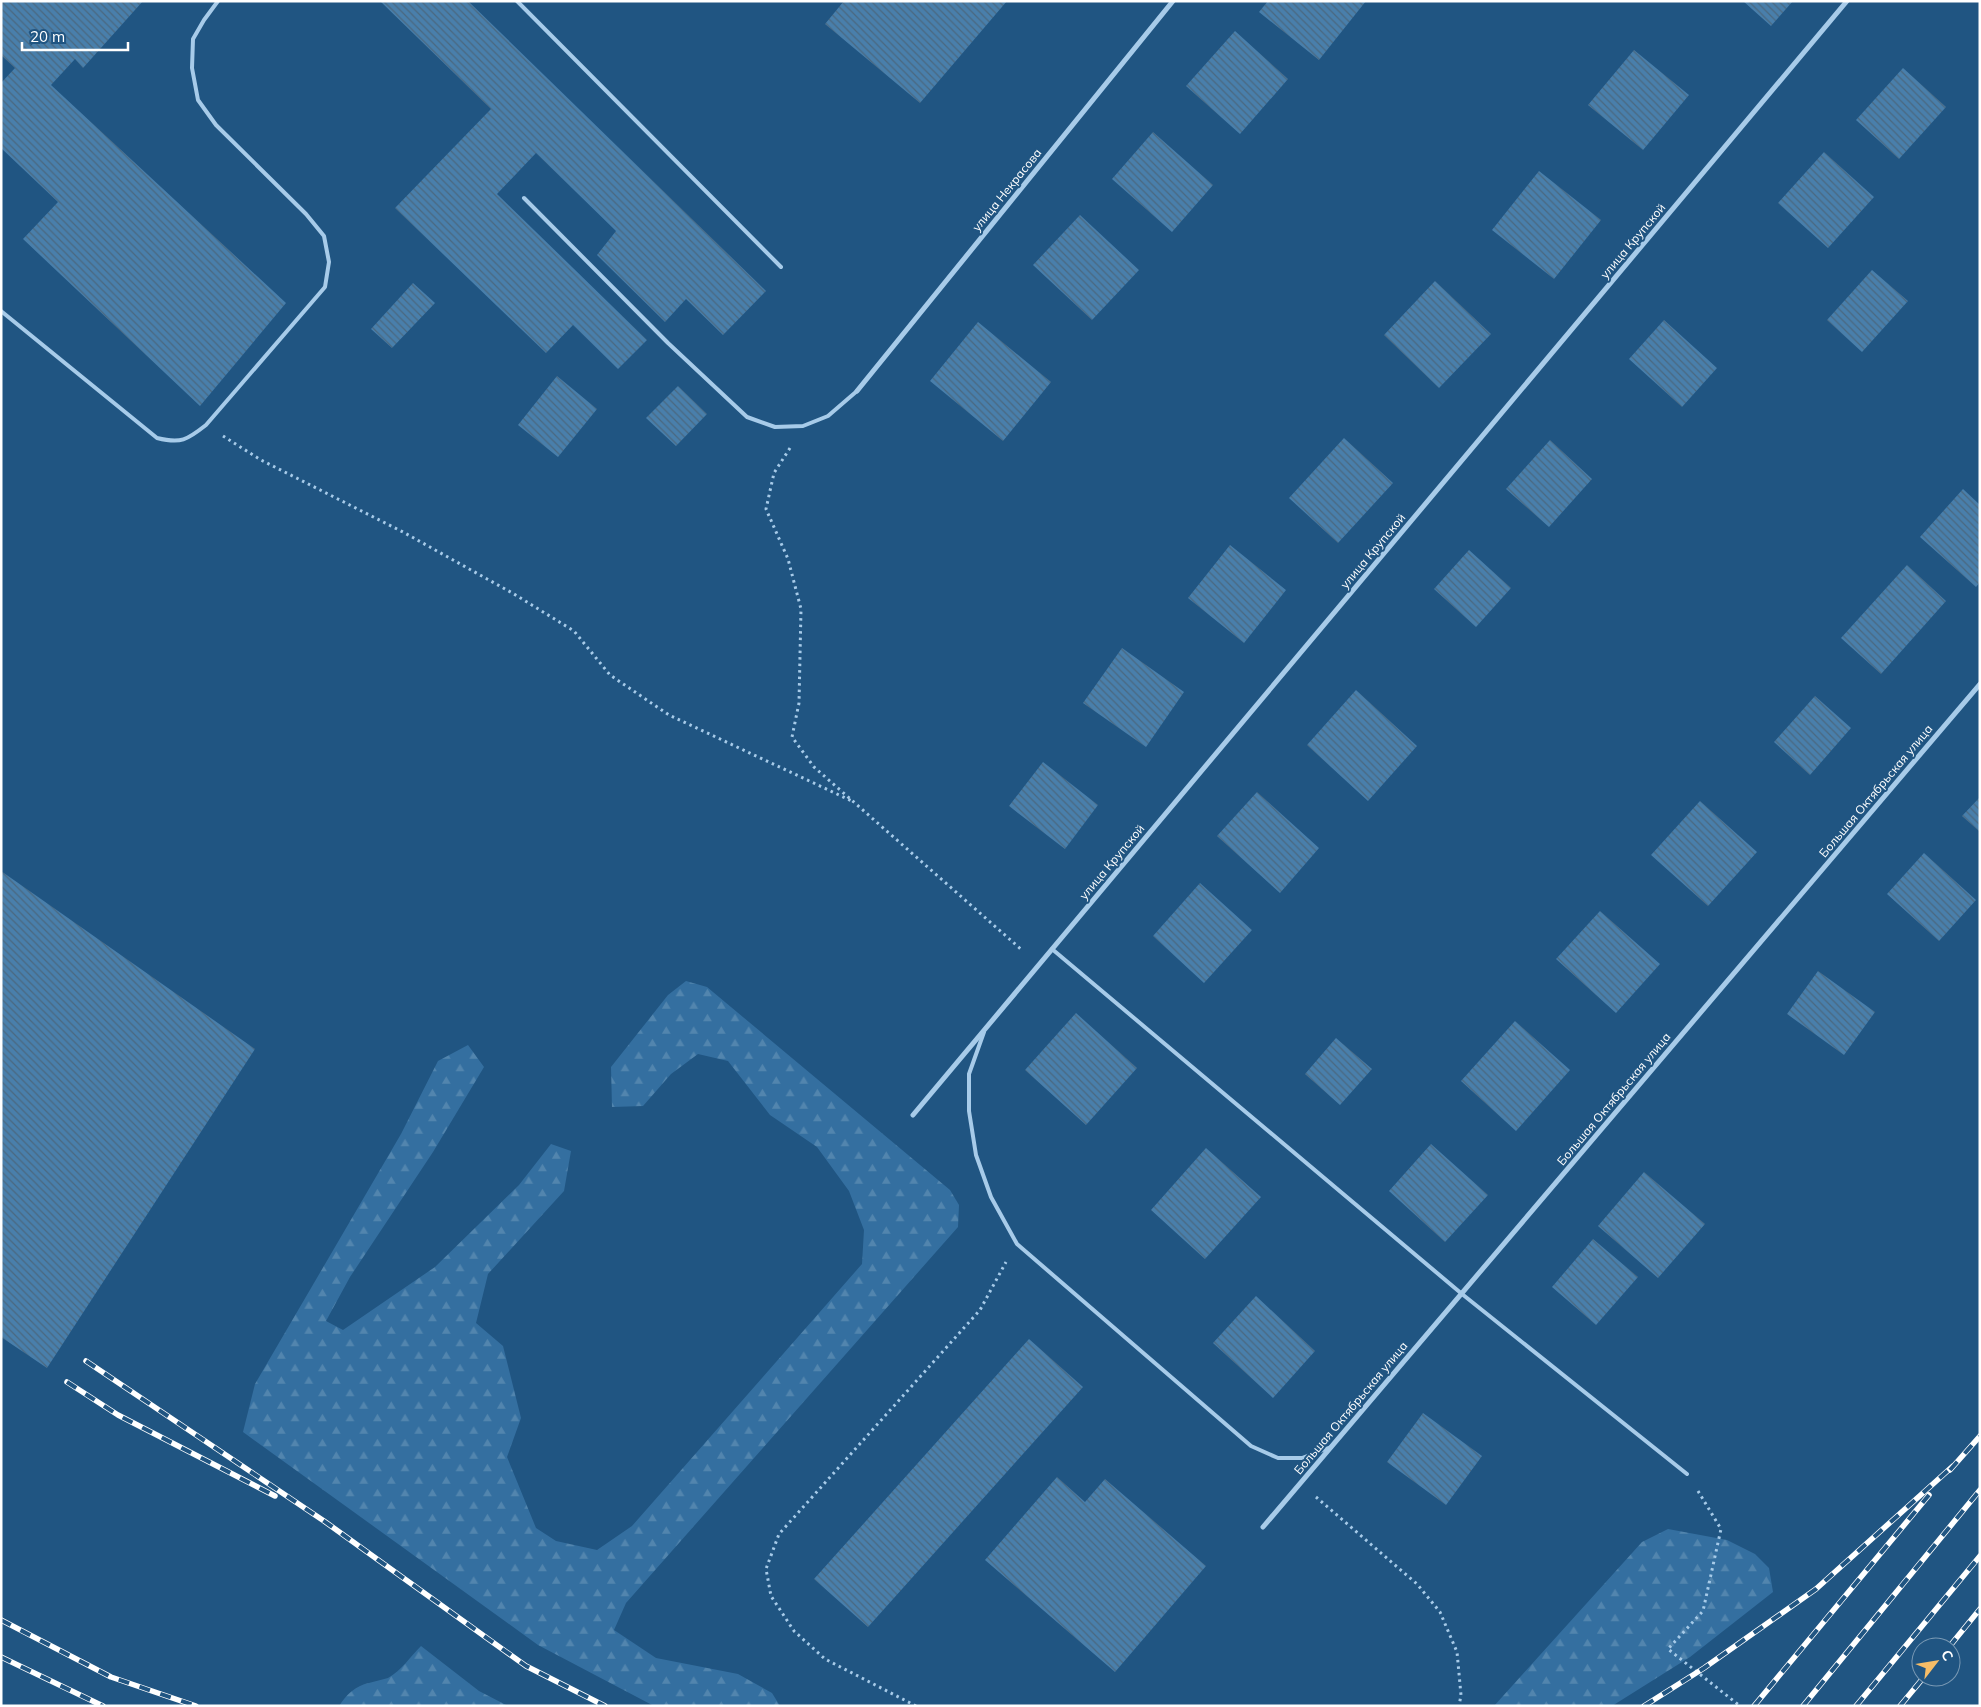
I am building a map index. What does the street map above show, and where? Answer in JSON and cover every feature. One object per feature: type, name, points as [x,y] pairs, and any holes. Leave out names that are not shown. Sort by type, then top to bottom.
[{"type":"street","name":"улица Некрасова","points":[[857,390],[1173,1]]},
{"type":"street","name":"улица Крупской","points":[[913,1115],[1847,1]]},
{"type":"street","name":"Большая Октябрьская улица","points":[[1263,1527],[1980,684]]},
{"type":"lane","points":[[1,311],[157,438],[173,442],[190,438],[206,425],[325,287],[329,262],[324,236],[306,214],[216,125],[198,100],[192,68],[193,39],[218,1]]},
{"type":"lane","points":[[517,1],[781,267]]},
{"type":"lane","points":[[524,198],[668,344],[747,417],[775,426],[803,426],[828,416],[857,390]]},
{"type":"lane","points":[[1052,949],[1462,1294],[1687,1474]]},
{"type":"lane","points":[[984,1030],[969,1074],[969,1111],[974,1146],[991,1197],[1016,1244],[1251,1446],[1278,1458],[1302,1458],[1332,1446]]},
{"type":"path","points":[[206,425],[261,460],[403,532],[514,594],[574,631],[610,675],[669,715],[854,802]]},
{"type":"path","points":[[803,426],[774,473],[766,509],[788,559],[800,609],[799,703],[792,737],[814,767],[1039,965]]},
{"type":"path","points":[[916,1706],[825,1659],[794,1631],[771,1596],[766,1569],[779,1534],[980,1310],[1016,1244]]},
{"type":"path","points":[[1687,1474],[1721,1529],[1703,1612],[1668,1649],[1740,1706]]},
{"type":"path","points":[[1300,1483],[1417,1584],[1440,1612],[1458,1652],[1461,1695],[1459,1706]]},
{"type":"green space","points":[[686,981],[707,987],[950,1190],[959,1205],[958,1227],[626,1603],[614,1630],[656,1658],[738,1674],[772,1693],[780,1706],[654,1706],[538,1645],[243,1432],[255,1384],[401,1134],[438,1061],[468,1045],[484,1067],[433,1152],[350,1277],[326,1321],[343,1330],[435,1267],[519,1185],[551,1144],[571,1151],[564,1191],[488,1274],[476,1323],[503,1346],[521,1418],[507,1457],[536,1528],[556,1541],[597,1550],[632,1526],[862,1264],[864,1230],[849,1191],[817,1147],[770,1115],[728,1061],[698,1054],[671,1074],[643,1106],[612,1107],[611,1067],[668,995]]},
{"type":"green space","points":[[1668,1529],[1727,1540],[1755,1554],[1769,1568],[1773,1592],[1690,1657],[1612,1706],[1494,1706],[1642,1542]]},
{"type":"green space","points":[[421,1646],[479,1691],[508,1706],[339,1706],[355,1688],[393,1675]]},
{"type":"building","points":[[1,1],[143,1],[83,68],[75,59],[51,85],[286,303],[200,406],[23,239],[58,202],[1,148],[1,83],[15,68],[1,55]]},
{"type":"building","points":[[380,1],[468,1],[766,291],[723,335],[686,299],[665,322],[597,255],[616,231],[536,153],[497,194],[647,340],[618,369],[573,325],[546,353],[395,208],[491,109]]},
{"type":"building","points":[[844,1],[1007,1],[920,103],[825,24]]},
{"type":"building","points":[[1268,1],[1366,1],[1319,60],[1259,12]]},
{"type":"building","points":[[1743,1],[1793,1],[1771,26]]},
{"type":"building","points":[[1235,31],[1288,79],[1240,134],[1186,86]]},
{"type":"building","points":[[1634,50],[1689,95],[1643,150],[1588,105]]},
{"type":"building","points":[[1903,68],[1946,107],[1899,159],[1856,120]]},
{"type":"building","points":[[1153,132],[1213,185],[1172,232],[1112,179]]},
{"type":"building","points":[[1824,152],[1874,197],[1828,248],[1778,203]]},
{"type":"building","points":[[1539,171],[1601,220],[1554,279],[1492,230]]},
{"type":"building","points":[[1080,215],[1139,270],[1092,320],[1033,265]]},
{"type":"building","points":[[1872,270],[1908,301],[1862,352],[1827,320]]},
{"type":"building","points":[[1435,281],[1491,334],[1439,388],[1384,335]]},
{"type":"building","points":[[413,283],[435,303],[392,348],[371,329]]},
{"type":"building","points":[[1664,320],[1717,368],[1682,407],[1629,359]]},
{"type":"building","points":[[978,322],[1051,382],[1003,441],[930,381]]},
{"type":"building","points":[[557,376],[597,409],[558,457],[518,425]]},
{"type":"building","points":[[678,386],[707,414],[676,446],[646,418]]},
{"type":"building","points":[[1344,438],[1393,483],[1338,543],[1289,498]]},
{"type":"building","points":[[1550,440],[1592,479],[1549,527],[1506,489]]},
{"type":"building","points":[[1963,489],[1980,505],[1980,582],[1976,587],[1920,537]]},
{"type":"building","points":[[1230,545],[1286,590],[1244,643],[1188,598]]},
{"type":"building","points":[[1469,550],[1511,588],[1476,627],[1434,589]]},
{"type":"building","points":[[1907,565],[1946,601],[1881,674],[1841,638]]},
{"type":"building","points":[[1122,648],[1184,692],[1146,747],[1083,703]]},
{"type":"building","points":[[1356,690],[1417,746],[1368,801],[1307,745]]},
{"type":"building","points":[[1815,696],[1851,728],[1810,775],[1774,742]]},
{"type":"building","points":[[1043,762],[1098,805],[1065,849],[1009,806]]},
{"type":"building","points":[[1257,792],[1319,848],[1280,893],[1217,836]]},
{"type":"building","points":[[1980,797],[1980,832],[1962,816]]},
{"type":"building","points":[[1700,801],[1757,852],[1708,906],[1651,855]]},
{"type":"building","points":[[1924,853],[1976,900],[1939,941],[1887,894]]},
{"type":"building","points":[[1,871],[255,1049],[47,1368],[1,1337]]},
{"type":"building","points":[[1200,883],[1252,930],[1204,983],[1153,936]]},
{"type":"building","points":[[1600,911],[1660,964],[1616,1013],[1556,959]]},
{"type":"building","points":[[1818,971],[1875,1012],[1844,1055],[1787,1014]]},
{"type":"building","points":[[1076,1013],[1137,1068],[1086,1125],[1025,1070]]},
{"type":"building","points":[[1515,1021],[1570,1070],[1516,1131],[1461,1081]]},
{"type":"building","points":[[1336,1038],[1372,1069],[1340,1105],[1305,1074]]},
{"type":"building","points":[[1431,1144],[1488,1195],[1445,1242],[1389,1191]]},
{"type":"building","points":[[1206,1148],[1261,1197],[1205,1259],[1151,1210]]},
{"type":"building","points":[[1644,1172],[1705,1224],[1658,1278],[1598,1226]]},
{"type":"building","points":[[1593,1239],[1638,1277],[1596,1325],[1552,1287]]},
{"type":"building","points":[[1256,1296],[1315,1351],[1273,1398],[1213,1343]]},
{"type":"building","points":[[1029,1339],[1083,1387],[868,1627],[814,1579]]},
{"type":"building","points":[[1423,1413],[1482,1456],[1446,1505],[1387,1462]]},
{"type":"building","points":[[1057,1477],[1085,1502],[1105,1479],[1206,1566],[1115,1672],[985,1560]]},
{"type":"railway","points":[[86,1361],[324,1521],[526,1666],[605,1706]]},
{"type":"railway","points":[[67,1382],[118,1415],[275,1496]]},
{"type":"railway","points":[[1950,1470],[1980,1436]]},
{"type":"railway","points":[[1644,1706],[1704,1668],[1816,1589],[1953,1466]]},
{"type":"railway","points":[[1803,1706],[1980,1490]]},
{"type":"railway","points":[[1754,1706],[1929,1495]]},
{"type":"railway","points":[[1856,1706],[1980,1556]]},
{"type":"railway","points":[[1957,1637],[1980,1609]]},
{"type":"railway","points":[[1,1620],[111,1677],[196,1706]]},
{"type":"railway","points":[[1,1657],[103,1706]]},
{"type":"railway","points":[[1900,1706],[1916,1687]]}]
